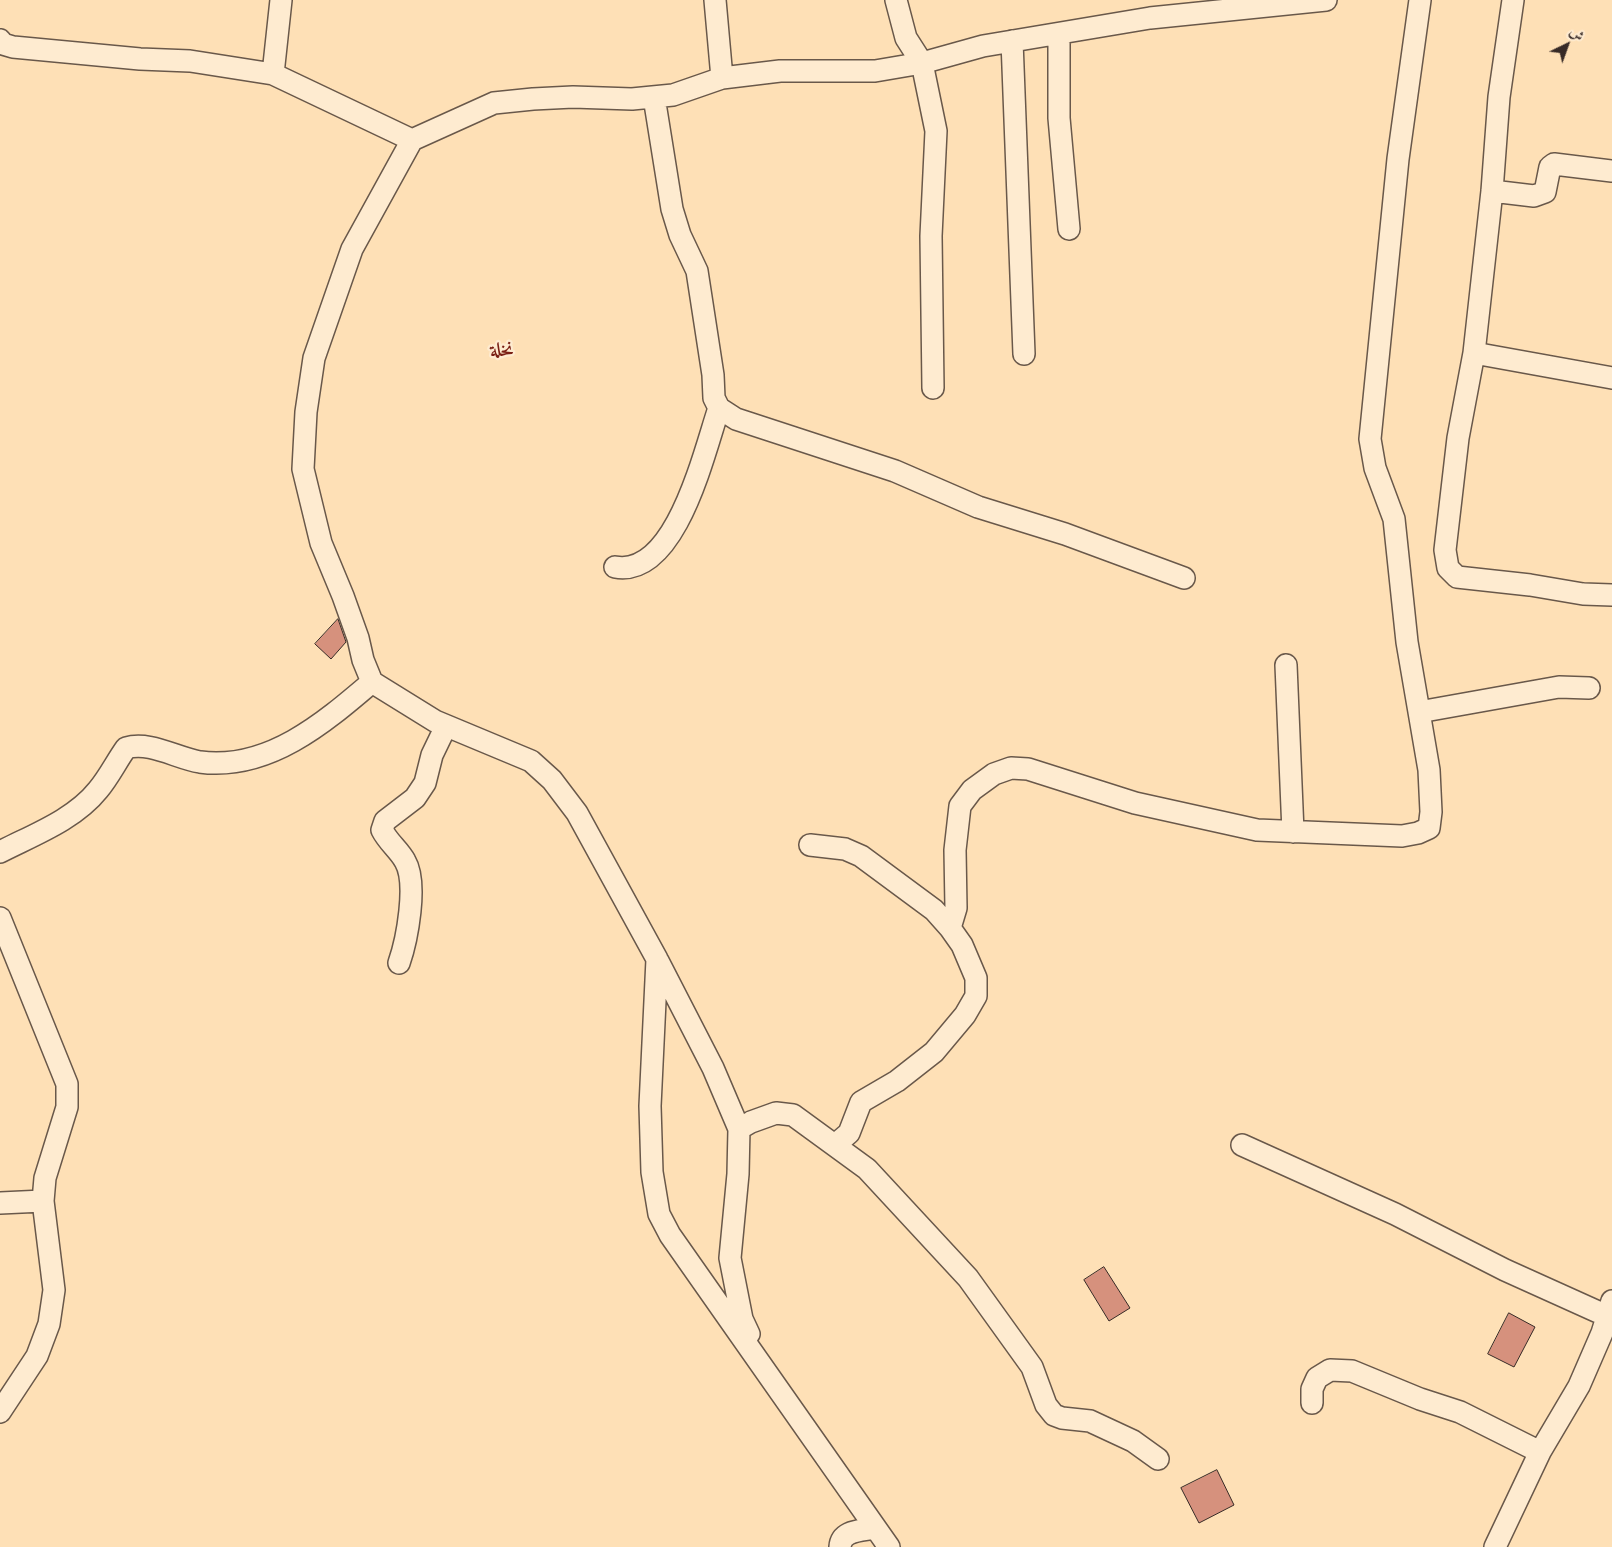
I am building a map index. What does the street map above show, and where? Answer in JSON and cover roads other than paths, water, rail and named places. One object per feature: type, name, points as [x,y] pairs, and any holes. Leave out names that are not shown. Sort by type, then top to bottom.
[{"type":"street","points":[[273,74],[281,0]]},
{"type":"street","points":[[715,0],[722,78]]},
{"type":"street","points":[[896,0],[906,38],[922,63],[936,131],[931,236],[933,388]]},
{"type":"street","points":[[766,1369],[742,1319],[730,1258],[739,1129],[713,1068],[657,959],[577,813],[552,780],[531,761],[435,721],[372,682],[363,660],[346,604],[322,543],[303,470],[306,412],[314,358],[352,248],[412,140],[494,104],[549,98],[632,99],[673,95],[722,78],[780,71],[875,71],[922,63],[958,52],[1012,41],[1150,18],[1237,5],[1326,0]]},
{"type":"street","points":[[950,928],[956,908],[955,850],[960,806],[980,784],[994,774],[1011,768],[1028,769],[1135,803],[1257,830],[1402,836],[1418,833],[1429,828],[1431,812],[1429,770],[1407,642],[1394,520],[1374,468],[1370,439],[1398,159],[1420,0]]},
{"type":"street","points":[[1513,0],[1499,97],[1492,191],[1474,353],[1458,438],[1445,550],[1448,568],[1456,577],[1530,585],[1583,594],[1612,595]]},
{"type":"street","points":[[1059,34],[1059,118],[1069,229]]},
{"type":"street","points":[[0,40],[3,44],[13,47],[140,59],[190,61],[273,74],[412,140]]},
{"type":"street","points":[[1012,41],[1024,354]]},
{"type":"street","points":[[654,97],[672,210],[680,235],[697,271],[713,375],[714,398],[719,408],[736,419],[895,471],[978,508],[1065,534],[1184,578]]},
{"type":"street","points":[[1492,191],[1534,196],[1545,192],[1550,167],[1554,164],[1612,171]]},
{"type":"street","points":[[1474,353],[1612,378]]},
{"type":"street","points":[[615,566],[626,568],[642,562],[657,552],[666,542],[684,509],[719,408]]},
{"type":"street","points":[[1286,664],[1292,832]]},
{"type":"street","points":[[0,852],[58,822],[85,803],[98,790],[126,748],[135,746],[153,749],[178,758],[202,762],[246,760],[271,753],[322,724],[372,682]]},
{"type":"street","points":[[1419,712],[1559,688],[1589,688]]},
{"type":"street","points":[[399,963],[406,944],[412,883],[405,861],[389,842],[382,830],[386,821],[415,798],[425,783],[432,755],[446,726]]},
{"type":"street","points":[[810,845],[845,849],[861,856],[934,910],[950,928],[970,960],[976,978],[976,996],[965,1015],[934,1052],[897,1081],[861,1102],[849,1134],[835,1145]]},
{"type":"street","points":[[0,918],[67,1084],[67,1107],[45,1178],[43,1201],[54,1290],[49,1324],[37,1356],[0,1412]]},
{"type":"street","points":[[657,959],[650,1106],[652,1172],[659,1214],[670,1235],[766,1369],[889,1547]]},
{"type":"street","points":[[739,1129],[751,1122],[776,1113],[793,1115],[868,1169],[968,1278],[1032,1367],[1046,1405],[1054,1415],[1062,1418],[1090,1421],[1133,1441],[1158,1459]]},
{"type":"street","points":[[1242,1145],[1395,1214],[1505,1270],[1609,1308],[1602,1333],[1578,1386],[1540,1452],[1496,1547]]},
{"type":"street","points":[[0,1203],[43,1201]]},
{"type":"street","points":[[1312,1403],[1312,1389],[1317,1378],[1330,1370],[1352,1371],[1420,1399],[1460,1412],[1540,1452]]},
{"type":"street","points":[[840,1547],[840,1540],[847,1534],[875,1528]]},
{"type":"district","name":"نخلة","points":[[502,351]]}]
